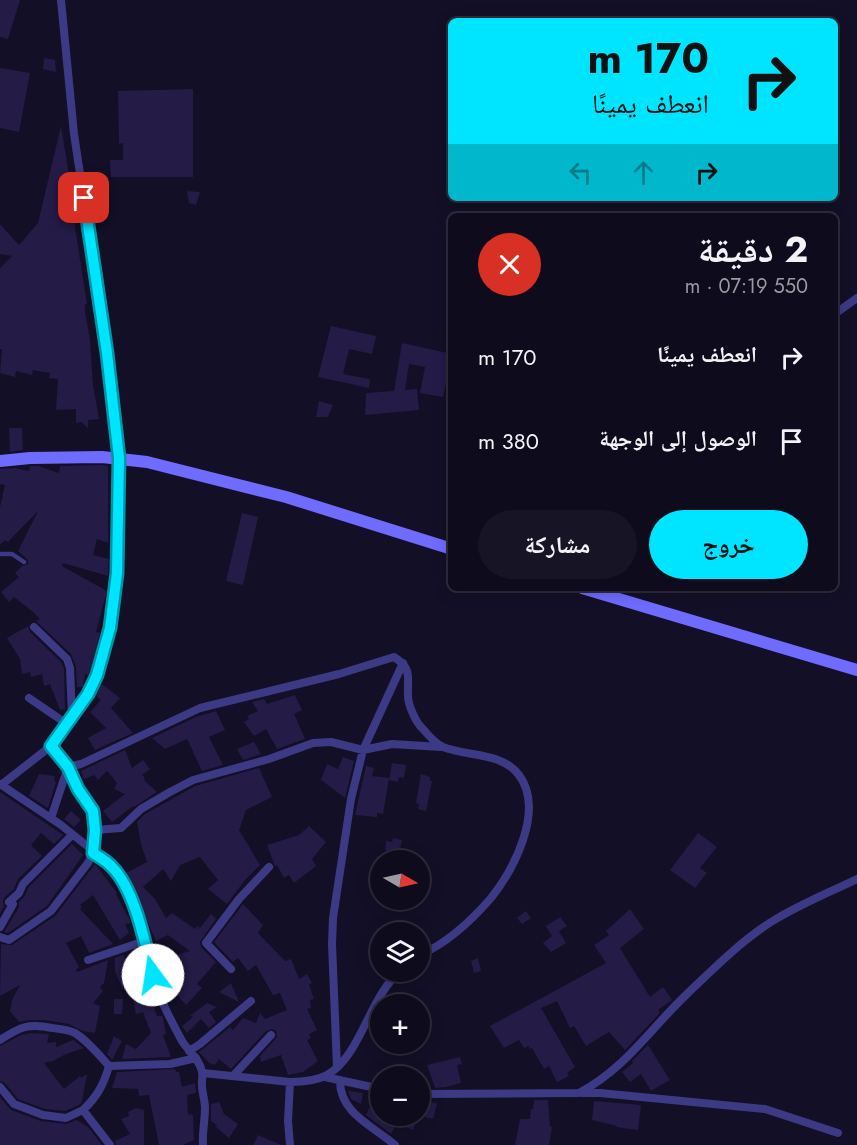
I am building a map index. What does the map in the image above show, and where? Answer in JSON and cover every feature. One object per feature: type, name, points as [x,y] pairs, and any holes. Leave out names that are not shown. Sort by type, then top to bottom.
[{"type":"street","points":[[61,0],[74,134],[107,353],[119,458],[117,573],[110,628],[93,684],[51,746],[1,784],[51,818],[116,872],[131,898],[159,994],[182,1041],[196,1058],[203,1073],[205,1109],[203,1145]]},
{"type":"street","points":[[838,312],[857,298]]},
{"type":"street","points":[[0,461],[30,458],[119,458],[147,462],[286,497],[448,548]]},
{"type":"street","points":[[592,591],[857,670]]},
{"type":"street","points":[[34,627],[67,659],[70,668],[69,720]]},
{"type":"street","points":[[68,767],[81,764],[200,708],[339,674],[394,657],[403,663],[408,674],[408,699],[420,727],[441,747]]},
{"type":"street","points":[[337,1067],[333,918],[351,799],[363,750],[403,663]]},
{"type":"street","points":[[28,698],[69,720]]},
{"type":"street","points":[[95,830],[121,828],[141,809],[193,780],[269,759],[320,741],[363,750],[392,744],[441,747],[503,762],[519,775],[526,789],[529,804],[524,838],[510,869],[492,896],[460,928],[430,950]]},
{"type":"street","points":[[0,937],[9,940],[44,918],[88,864],[93,853],[95,830],[93,811],[78,789],[68,767],[51,746]]},
{"type":"street","points":[[51,818],[68,767]]},
{"type":"street","points":[[0,927],[13,904],[9,902],[19,893],[23,884],[72,835]]},
{"type":"street","points":[[231,969],[206,943],[239,899],[269,867]]},
{"type":"street","points":[[579,1093],[599,1082],[621,1065],[684,997],[755,934],[772,922],[857,879]]},
{"type":"street","points":[[88,960],[145,941]]},
{"type":"street","points":[[325,1077],[337,1067],[390,982]]},
{"type":"street","points":[[189,1051],[251,1001]]},
{"type":"street","points":[[0,1040],[16,1030],[38,1025],[75,1033],[110,1065],[170,1064],[196,1058]]},
{"type":"street","points":[[233,1076],[271,1035]]},
{"type":"street","points":[[0,1087],[14,1104],[43,1115],[66,1118],[83,1110],[95,1098],[103,1086],[110,1065]]},
{"type":"street","points":[[203,1073],[290,1082],[304,1082],[325,1077],[370,1087]]},
{"type":"street","points":[[340,1080],[340,1092],[344,1102],[368,1125],[395,1145]]},
{"type":"street","points":[[290,1082],[288,1121],[290,1145]]},
{"type":"street","points":[[430,1094],[600,1093],[765,1109],[838,1133]]},
{"type":"street","points":[[83,1110],[110,1145]]},
{"type":"lane","points":[[0,554],[12,554],[24,562]]},
{"type":"building","points":[[0,0],[20,0],[8,39],[0,37]]},
{"type":"building","points":[[44,58],[55,60],[56,72],[43,69]]},
{"type":"building","points":[[0,68],[30,73],[19,132],[0,128]]},
{"type":"building","points":[[193,89],[193,177],[111,177],[110,160],[123,160],[123,143],[119,144],[118,91]]},
{"type":"building","points":[[61,126],[75,211],[75,227],[87,304],[85,304],[85,312],[90,340],[93,385],[99,419],[88,420],[88,428],[81,422],[76,423],[76,409],[56,410],[58,379],[49,378],[50,373],[33,370],[32,375],[16,371],[15,377],[0,373],[2,349],[0,349],[0,268],[12,256],[0,254],[0,224],[19,245],[38,223]]},
{"type":"building","points":[[187,191],[200,192],[196,205],[189,203]]},
{"type":"building","points":[[331,326],[376,336],[372,354],[349,349],[343,374],[370,379],[369,388],[318,377]]},
{"type":"building","points":[[402,343],[448,353],[448,373],[443,397],[420,393],[425,367],[409,364],[405,390],[417,389],[419,410],[365,415],[366,393],[394,391]]},
{"type":"building","points":[[319,401],[333,405],[328,417],[316,417]]},
{"type":"building","points":[[9,428],[22,428],[23,450],[10,452]]},
{"type":"building","points":[[30,466],[38,466],[59,473],[60,466],[108,466],[108,543],[97,539],[93,555],[109,559],[108,576],[63,563],[62,566],[107,591],[96,632],[100,633],[89,675],[85,674],[83,687],[77,687],[76,667],[71,654],[36,621],[40,619],[33,612],[14,597],[9,602],[1,592],[19,577],[15,573],[28,564],[28,560],[18,551],[38,511],[8,542],[5,540],[0,545],[0,507],[5,485],[0,484],[0,469],[15,468],[29,471]]},
{"type":"building","points":[[242,513],[258,517],[243,585],[226,581]]},
{"type":"building","points":[[28,626],[30,632],[61,662],[64,669],[65,709],[60,710],[50,684],[44,686],[42,674],[31,677],[30,672],[22,674],[20,659],[7,638]]},
{"type":"building","points":[[100,685],[120,698],[111,708],[133,733],[95,750],[88,738],[106,728],[90,712],[101,700],[94,694]]},
{"type":"building","points":[[295,695],[302,710],[294,714],[305,739],[277,749],[266,729],[254,736],[244,722],[249,719],[247,716],[258,711],[252,702],[264,699],[267,704]]},
{"type":"building","points":[[216,711],[225,730],[209,737],[223,765],[202,771],[187,739],[165,749],[152,738],[196,717]]},
{"type":"building","points":[[254,742],[261,754],[243,760],[237,749]]},
{"type":"building","points":[[125,750],[132,768],[143,760],[150,769],[142,775],[144,780],[157,792],[112,822],[103,811],[125,794],[114,789],[117,783],[107,771],[98,780],[94,775],[84,779],[81,771]]},
{"type":"building","points":[[343,757],[354,761],[345,798],[321,780],[327,764],[338,769]]},
{"type":"building","points":[[392,763],[406,765],[404,778],[399,777],[398,782],[389,780]]},
{"type":"building","points":[[366,766],[374,768],[372,776],[389,778],[383,814],[377,813],[377,817],[355,815]]},
{"type":"building","points":[[259,768],[272,797],[246,810],[239,830],[260,865],[227,904],[208,889],[218,880],[200,857],[180,865],[171,881],[163,869],[143,887],[155,899],[166,918],[172,913],[195,929],[197,926],[200,928],[211,914],[216,919],[200,942],[201,947],[216,962],[197,984],[202,988],[186,1005],[177,994],[183,989],[169,977],[162,981],[159,972],[168,969],[166,958],[190,951],[168,935],[156,941],[126,873],[147,862],[137,822],[145,814],[195,786]]},
{"type":"building","points":[[39,774],[55,776],[56,782],[48,808],[29,796]]},
{"type":"building","points":[[421,774],[430,777],[432,781],[426,811],[418,809],[419,804],[416,803]]},
{"type":"building","points":[[0,792],[63,835],[54,844],[41,833],[31,845],[42,856],[18,879],[14,889],[4,898],[4,906],[0,914]]},
{"type":"building","points":[[71,811],[81,820],[74,827],[64,819]]},
{"type":"building","points":[[309,826],[326,842],[312,859],[316,866],[294,883],[289,875],[284,878],[277,865],[275,866],[267,845],[299,835]]},
{"type":"building","points":[[698,833],[717,847],[700,868],[707,873],[695,888],[670,870]]},
{"type":"building","points":[[393,838],[402,840],[400,850],[385,850],[386,841],[392,842]]},
{"type":"building","points":[[72,844],[83,855],[47,906],[8,933],[4,932],[28,888]]},
{"type":"building","points":[[95,864],[117,893],[131,923],[125,924],[129,933],[120,940],[93,895],[80,905],[82,907],[80,909],[113,944],[89,953],[81,936],[66,943],[79,967],[77,972],[108,960],[104,983],[100,987],[103,991],[93,1003],[100,1006],[95,1033],[83,1031],[69,1024],[45,1020],[19,1022],[10,1011],[12,1000],[20,985],[0,996],[1,944],[12,945],[55,916]]},
{"type":"building","points":[[243,904],[263,925],[258,933],[285,961],[291,959],[299,979],[307,974],[312,983],[309,984],[314,999],[310,1000],[311,1008],[307,1009],[317,1030],[309,1034],[311,1038],[307,1040],[318,1061],[303,1072],[288,1075],[281,1055],[261,1062],[260,1056],[277,1037],[276,1031],[272,1029],[266,1031],[231,1069],[219,1059],[215,1065],[209,1063],[199,1052],[230,1027],[233,1030],[243,1018],[256,1023],[260,1013],[265,1019],[287,1010],[280,993],[273,995],[256,965],[248,971],[238,958],[233,962],[214,942]]},
{"type":"building","points":[[630,909],[644,929],[620,948],[650,997],[663,987],[672,1000],[658,1010],[660,1013],[625,1050],[609,1032],[586,1046],[574,1026],[570,1028],[557,1001],[541,1008],[575,1067],[567,1073],[569,1076],[557,1082],[549,1066],[544,1069],[532,1048],[528,1046],[524,1048],[519,1040],[504,1048],[490,1026],[606,963],[594,945],[609,935],[606,931]]},
{"type":"building","points":[[526,911],[531,918],[522,924],[517,918]]},
{"type":"building","points":[[560,917],[567,926],[559,931],[566,943],[551,952],[543,943],[552,936],[546,926]]},
{"type":"building","points":[[130,954],[137,956],[146,974],[152,994],[149,994],[157,1016],[163,1018],[166,1034],[163,1035],[171,1057],[122,1059],[126,1044],[136,1049],[151,1033],[143,1012],[136,1014],[127,965],[124,965],[123,991],[115,971],[115,958],[123,955],[126,958]]},
{"type":"building","points":[[478,958],[481,971],[474,973],[471,961]]},
{"type":"building","points":[[231,983],[239,1002],[219,992]]},
{"type":"building","points":[[114,999],[123,999],[122,1014],[114,1014]]},
{"type":"building","points":[[207,1003],[217,1007],[209,1012],[216,1022],[209,1028],[201,1019],[187,1033],[182,1026],[193,1017],[190,1016]]},
{"type":"building","points":[[49,1034],[47,1043],[56,1042],[56,1047],[73,1040],[84,1048],[44,1063],[64,1089],[80,1076],[81,1078],[87,1074],[82,1102],[79,1105],[65,1111],[45,1109],[18,1099],[5,1083],[0,1081],[0,1046],[21,1035]]},
{"type":"building","points":[[114,1036],[122,1041],[112,1060],[107,1054]]},
{"type":"building","points":[[648,1045],[670,1080],[651,1091],[641,1074],[630,1082],[622,1072]]},
{"type":"building","points":[[460,1057],[462,1064],[457,1065],[461,1083],[435,1088],[430,1066],[427,1065]]},
{"type":"building","points":[[175,1069],[179,1072],[182,1087],[195,1083],[196,1093],[187,1095],[188,1114],[193,1115],[194,1140],[183,1145],[159,1145],[149,1095],[139,1096],[138,1089],[112,1088],[117,1072]]},
{"type":"building","points":[[348,1091],[363,1093],[361,1104],[351,1099]]},
{"type":"building","points":[[0,1097],[11,1110],[41,1121],[66,1124],[77,1120],[88,1127],[102,1145],[0,1145]]},
{"type":"building","points":[[534,1100],[548,1100],[550,1127],[552,1127],[549,1145],[515,1145],[520,1119],[530,1119]]},
{"type":"building","points":[[594,1101],[641,1105],[638,1130],[592,1120]]},
{"type":"building","points":[[219,1102],[224,1114],[238,1124],[229,1138],[211,1121],[211,1104]]},
{"type":"building","points":[[430,1102],[437,1103],[433,1119],[430,1118]]},
{"type":"building","points":[[136,1108],[144,1110],[144,1145],[116,1145],[115,1141],[130,1134],[121,1119],[129,1116],[128,1112]]},
{"type":"building","points":[[369,1108],[370,1108],[370,1118],[366,1115]]},
{"type":"building","points":[[380,1126],[395,1126],[391,1134]]},
{"type":"building","points":[[258,1135],[281,1145],[253,1145]]},
{"type":"route","points":[[84,198],[107,353],[119,458],[117,573],[110,628],[97,675],[88,694],[51,746],[68,767],[78,789],[93,811],[95,830],[93,853],[112,866],[131,898],[153,975]]}]
